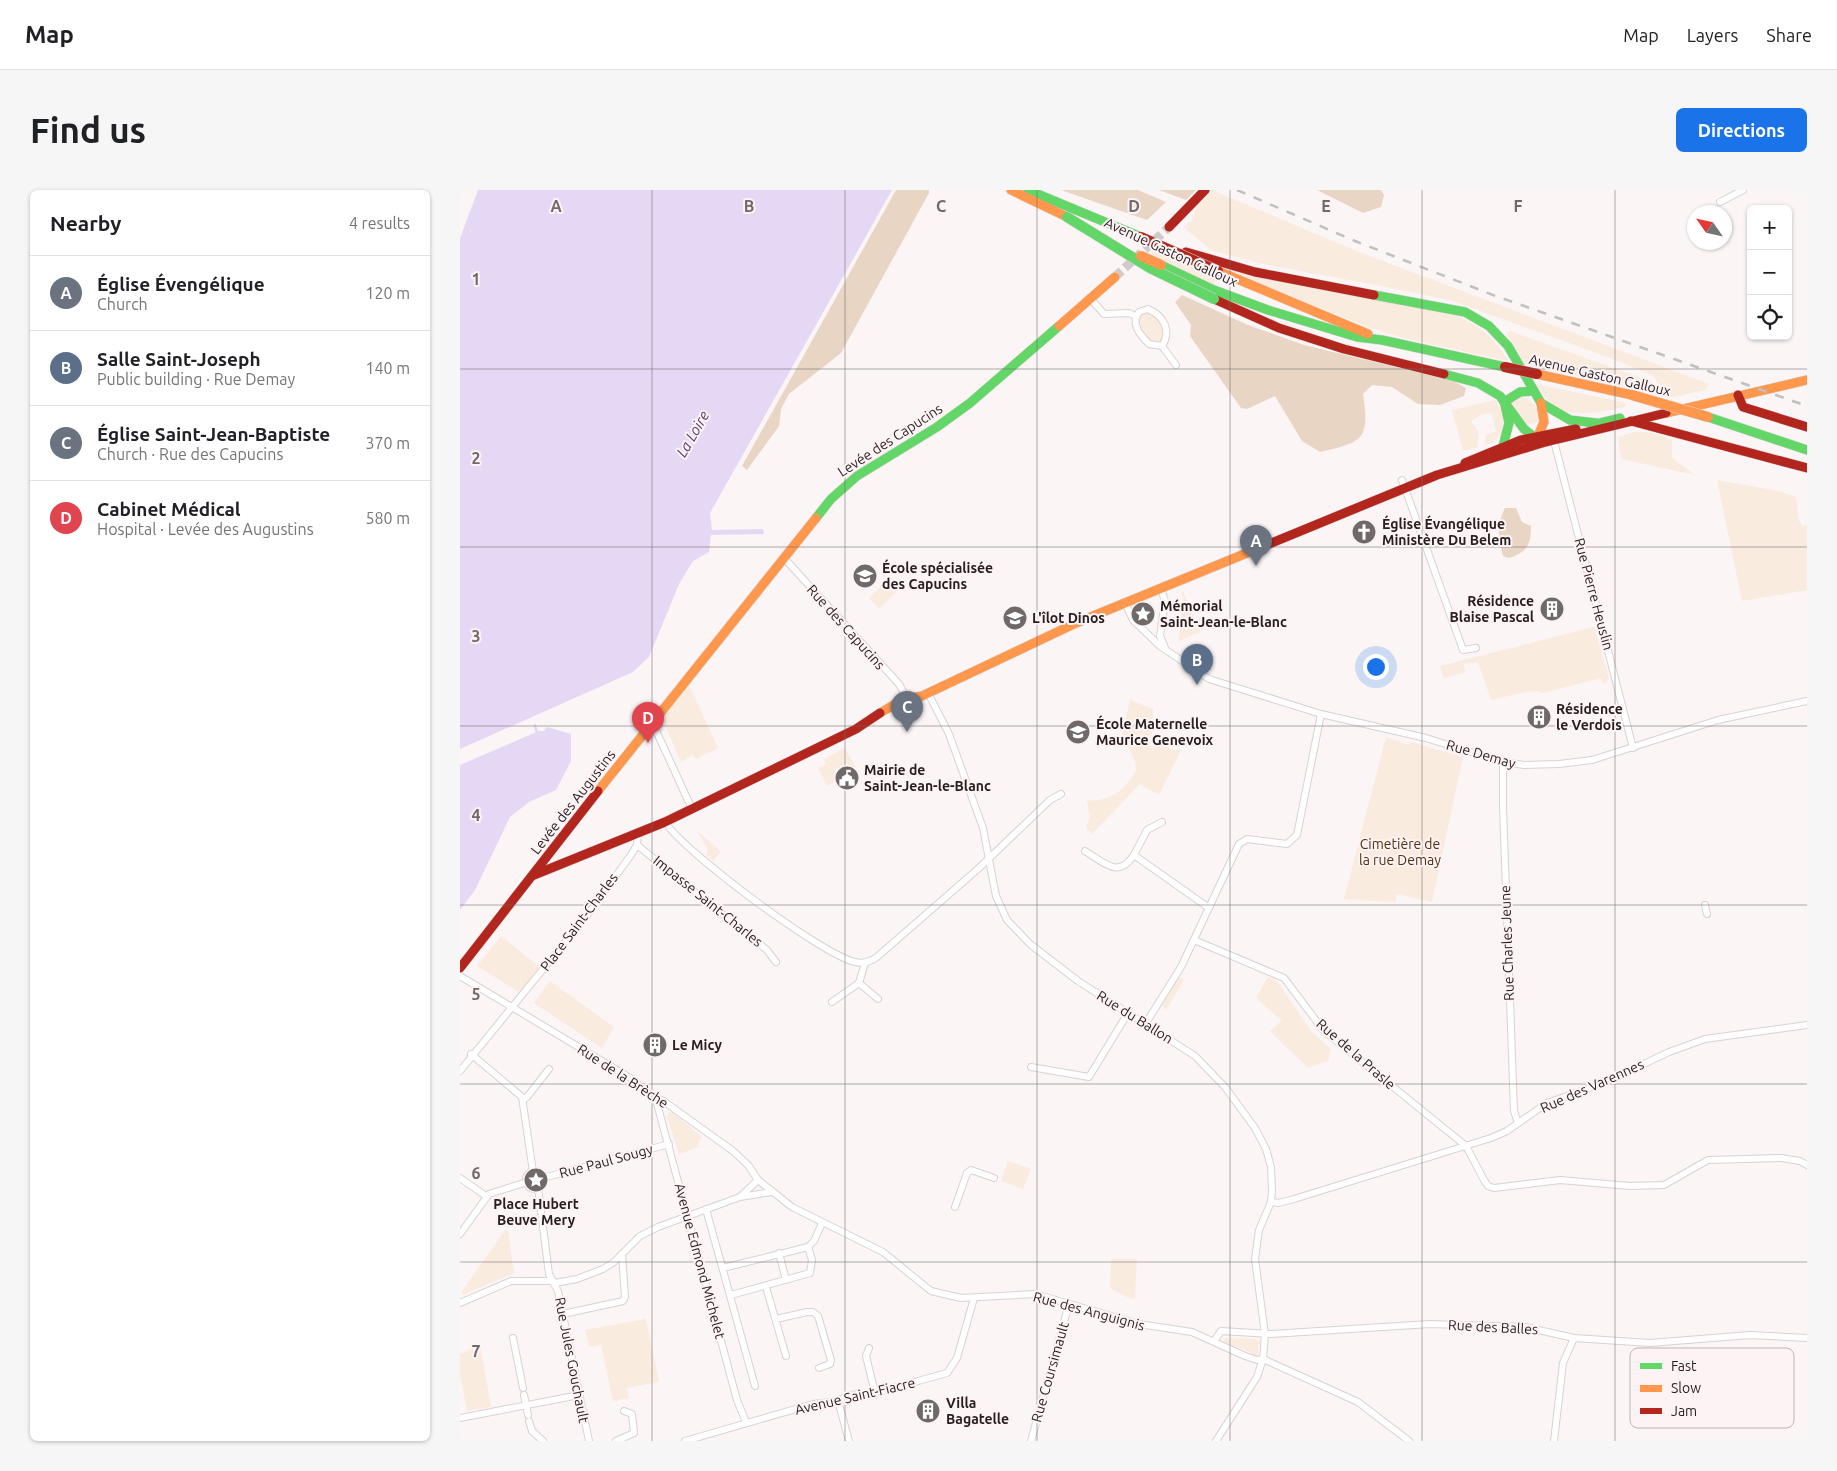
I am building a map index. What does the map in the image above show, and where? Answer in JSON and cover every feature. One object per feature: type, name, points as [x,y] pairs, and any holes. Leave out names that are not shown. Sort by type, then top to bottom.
[{"type":"main road","name":"Avenue Gaston Galloux","points":[[1011,190],[1067,217],[1214,295],[1357,337],[1382,340],[1632,395],[1708,417],[1807,450]]},
{"type":"main road","name":"Avenue Gaston Galloux","points":[[1028,190],[1382,340]]},
{"type":"main road","points":[[1169,227],[1205,190]]},
{"type":"main road","points":[[1141,237],[1255,272],[1465,312],[1490,326],[1508,346],[1532,391],[1541,403],[1570,420],[1596,423]]},
{"type":"main road","name":"Levée des Capucins","points":[[653,724],[823,508],[842,488],[947,420],[1115,277]]},
{"type":"main road","points":[[1214,295],[1279,328],[1344,349],[1478,383],[1495,391],[1537,439]]},
{"type":"main road","points":[[534,875],[665,822],[856,729],[884,707],[906,697],[928,693],[1076,623],[1161,589],[1404,484],[1467,467],[1537,439],[1554,441],[1807,375]]},
{"type":"main road","points":[[1437,475],[1503,446],[1596,423],[1807,380]]},
{"type":"main road","points":[[1504,402],[1520,392],[1532,391]]},
{"type":"main road","points":[[1737,393],[1743,407],[1807,428]]},
{"type":"main road","points":[[1503,446],[1509,423],[1504,402]]},
{"type":"main road","points":[[1537,439],[1544,422],[1541,403]]},
{"type":"main road","points":[[1635,420],[1807,468]]},
{"type":"main road","name":"Levée des Augustins","points":[[460,968],[653,724]]},
{"type":"street","points":[[1720,202],[1743,190]]},
{"type":"street","points":[[1090,298],[1104,314],[1129,313],[1135,316]]},
{"type":"street","points":[[1162,346],[1167,333],[1160,317],[1148,309],[1138,312],[1135,316],[1135,325],[1143,338],[1149,344],[1162,346],[1176,365]]},
{"type":"street","name":"Rue Pierre Heuslin","points":[[1554,441],[1633,748]]},
{"type":"street","points":[[1404,484],[1463,650],[1476,648]]},
{"type":"street","name":"Rue des Capucins","points":[[784,558],[899,684],[906,697]]},
{"type":"street","points":[[1161,589],[1165,601],[1160,632],[1165,648]]},
{"type":"street","name":"Rue Demay","points":[[1125,603],[1132,618],[1145,632],[1209,679],[1321,714],[1426,738],[1503,762],[1524,766],[1592,760],[1718,720],[1807,701]]},
{"type":"street","points":[[1145,632],[1151,634],[1160,632]]},
{"type":"street","name":"Rue du Ballon","points":[[928,693],[949,734],[983,828],[998,902],[1014,930],[1078,981],[1195,1056],[1225,1087],[1256,1128],[1271,1167],[1271,1202],[1258,1230],[1255,1259],[1265,1334],[1263,1359],[1257,1377],[1216,1441]]},
{"type":"street","points":[[1146,1024],[1180,967],[1242,841],[1246,839],[1287,844],[1297,835],[1321,714]]},
{"type":"street","points":[[653,724],[692,809]]},
{"type":"street","name":"Rue Charles Jeune","points":[[1503,762],[1502,807],[1514,1111],[1518,1123]]},
{"type":"street","points":[[665,822],[702,858],[782,921],[841,956],[865,963],[877,957],[990,858],[1050,800],[1061,794]]},
{"type":"street","points":[[1085,851],[1114,868],[1121,869],[1127,865],[1134,855],[1147,830],[1162,822]]},
{"type":"street","points":[[637,845],[638,833]]},
{"type":"street","name":"Impasse Saint-Charles","points":[[637,845],[760,944],[776,962]]},
{"type":"street","name":"Place Saint-Charles","points":[[460,1070],[471,1054],[588,914],[637,845]]},
{"type":"street","points":[[1134,855],[1209,908]]},
{"type":"street","points":[[1705,905],[1707,914]]},
{"type":"street","name":"Rue de la Prasle","points":[[1194,940],[1284,978],[1324,1030],[1466,1146]]},
{"type":"street","points":[[832,1002],[859,983],[865,963]]},
{"type":"street","name":"Rue de la Brèche","points":[[460,976],[632,1079],[656,1100],[662,1100],[733,1151],[748,1165],[758,1180],[772,1192]]},
{"type":"street","points":[[859,983],[878,999]]},
{"type":"street","points":[[1031,1067],[1089,1077],[1128,1013]]},
{"type":"street","name":"Rue des Varennes","points":[[1271,1202],[1280,1203],[1294,1199],[1499,1135],[1547,1103],[1604,1083],[1669,1052],[1706,1038],[1807,1025]]},
{"type":"street","points":[[471,1054],[521,1095],[533,1172]]},
{"type":"street","points":[[523,1100],[549,1069]]},
{"type":"street","name":"Avenue Edmond Michelet","points":[[656,1100],[738,1400],[746,1422]]},
{"type":"street","name":"Rue Paul Sougy","points":[[543,1178],[669,1144]]},
{"type":"street","points":[[1466,1146],[1488,1186],[1494,1188],[1560,1180],[1630,1186],[1664,1185],[1708,1160],[1781,1158],[1800,1161],[1807,1165]]},
{"type":"street","points":[[955,1207],[967,1172],[971,1170],[994,1178]]},
{"type":"street","points":[[533,1172],[538,1172],[543,1178],[542,1185],[538,1188],[530,1187],[526,1182],[527,1177],[533,1172]]},
{"type":"street","points":[[460,1178],[486,1196]]},
{"type":"street","points":[[740,1197],[758,1180]]},
{"type":"street","points":[[460,1234],[486,1196],[526,1182]]},
{"type":"street","name":"Rue Jules Gouchault","points":[[538,1188],[549,1274],[554,1282],[563,1314],[589,1441]]},
{"type":"street","points":[[460,1303],[512,1281],[554,1282],[577,1279],[603,1269],[640,1236],[740,1197],[772,1192]]},
{"type":"street","name":"Rue des Anguignis","points":[[772,1192],[792,1207],[883,1252],[931,1291],[944,1296],[974,1298],[1035,1294],[1148,1327],[1184,1330],[1214,1341],[1245,1356],[1257,1360],[1263,1359],[1358,1402],[1409,1441]]},
{"type":"street","points":[[706,1210],[755,1386]]},
{"type":"street","points":[[723,1268],[808,1247],[814,1241],[822,1223]]},
{"type":"street","points":[[731,1295],[812,1271],[812,1260],[808,1247]]},
{"type":"street","points":[[779,1253],[786,1280]]},
{"type":"street","points":[[563,1314],[623,1301],[625,1297],[622,1254]]},
{"type":"street","points":[[766,1286],[786,1356]]},
{"type":"street","name":"Avenue Saint-Fiacre","points":[[685,1441],[827,1400],[838,1400],[849,1396],[875,1393],[947,1373],[957,1358],[974,1298]]},
{"type":"street","name":"Rue Coursimault","points":[[1030,1441],[1069,1304]]},
{"type":"street","points":[[776,1320],[808,1312],[813,1312],[818,1316],[831,1360],[830,1364],[819,1368]]},
{"type":"street","name":"Rue des Balles","points":[[1214,1341],[1220,1331],[1265,1334],[1430,1324],[1525,1327],[1574,1338],[1650,1343],[1750,1335],[1807,1338]]},
{"type":"street","points":[[513,1338],[528,1418],[532,1432],[542,1441]]},
{"type":"street","points":[[1554,1441],[1563,1363],[1574,1338]]},
{"type":"street","points":[[869,1348],[866,1356],[875,1393]]},
{"type":"street","points":[[460,1418],[526,1407],[579,1395]]},
{"type":"street","points":[[838,1400],[849,1441]]},
{"type":"street","points":[[616,1441],[634,1433],[632,1414],[624,1411]]},
{"type":"green space","points":[[1212,190],[1359,252],[1709,384],[1705,390],[1674,397],[1664,394],[1654,376],[1613,359],[1453,301],[1258,263],[1211,250],[1183,227],[1191,221],[1198,206]]},
{"type":"green space","points":[[1155,247],[1217,273],[1214,288],[1150,257]]},
{"type":"green space","points":[[1233,271],[1455,315],[1472,323],[1486,333],[1508,361],[1407,339],[1371,328],[1232,273]]},
{"type":"green space","points":[[1145,313],[1153,316],[1161,323],[1165,335],[1160,343],[1147,337],[1139,326],[1138,316]]},
{"type":"green space","points":[[1510,331],[1652,382],[1645,386],[1642,391],[1525,364],[1507,334]]},
{"type":"green space","points":[[1536,384],[1626,403],[1625,407],[1598,412],[1575,413],[1554,405]]},
{"type":"green space","points":[[1518,397],[1523,397],[1534,404],[1540,421],[1526,426],[1512,403]]},
{"type":"green space","points":[[1495,400],[1502,412],[1503,419],[1503,426],[1498,438],[1485,445],[1486,435],[1496,431],[1491,413],[1482,414],[1471,421],[1479,433],[1477,448],[1463,451],[1452,410]]},
{"type":"green space","points":[[1634,432],[1648,432],[1672,439],[1672,458],[1695,475],[1621,459],[1618,437]]},
{"type":"green space","points":[[1717,480],[1779,491],[1796,497],[1799,521],[1803,526],[1807,525],[1807,590],[1742,601]]},
{"type":"green space","points":[[887,581],[897,591],[879,609],[869,598]]},
{"type":"green space","points":[[1183,591],[1200,632],[1179,641],[1183,599],[1181,593]]},
{"type":"green space","points":[[1594,627],[1609,678],[1603,684],[1601,678],[1542,693],[1540,691],[1525,692],[1491,700],[1478,662],[1463,664],[1466,672],[1444,678],[1440,666]]},
{"type":"green space","points":[[689,685],[718,748],[696,759],[692,755],[681,762],[662,718]]},
{"type":"green space","points":[[1130,700],[1153,709],[1153,730],[1146,744],[1153,748],[1157,743],[1173,750],[1181,750],[1159,795],[1140,784],[1092,834],[1086,827],[1090,818],[1087,800],[1110,797],[1122,789],[1136,770],[1135,761],[1122,734]]},
{"type":"green space","name":"Cimetière de la rue Demay","points":[[1386,737],[1408,745],[1411,742],[1463,757],[1432,902],[1397,894],[1395,902],[1344,899]]},
{"type":"green space","points":[[845,748],[857,770],[850,774],[852,771],[847,763],[834,770],[839,779],[827,786],[818,768],[826,764],[824,759]]},
{"type":"green space","points":[[697,831],[721,851],[714,861],[706,855],[708,850]]},
{"type":"green space","points":[[501,936],[540,967],[519,992],[477,966]]},
{"type":"green space","points":[[1179,977],[1184,980],[1166,1010],[1162,1005]]},
{"type":"green space","points":[[1268,977],[1277,981],[1311,1031],[1331,1049],[1328,1061],[1308,1068],[1270,1031],[1282,1021],[1256,998]]},
{"type":"green space","points":[[550,981],[614,1027],[602,1048],[534,1003]]},
{"type":"green space","points":[[672,1112],[702,1137],[698,1142],[699,1147],[679,1154],[667,1117],[668,1113]]},
{"type":"green space","points":[[1008,1161],[1031,1169],[1023,1189],[1001,1181]]},
{"type":"green space","points":[[505,1230],[508,1231],[514,1273],[462,1295],[461,1293]]},
{"type":"green space","points":[[1111,1259],[1137,1259],[1135,1299],[1129,1298],[1110,1288]]},
{"type":"green space","points":[[646,1319],[659,1382],[627,1388],[629,1398],[613,1401],[601,1345],[589,1347],[585,1330]]},
{"type":"green space","points":[[1225,1338],[1256,1339],[1261,1342],[1258,1345],[1258,1353],[1255,1357],[1250,1355],[1250,1352],[1223,1342]]},
{"type":"green space","points":[[480,1344],[491,1407],[467,1411],[460,1374],[460,1354]]},
{"type":"shaded area","points":[[896,190],[929,190],[929,193],[841,353],[789,394],[781,409],[779,426],[747,470],[742,466]]},
{"type":"shaded area","points":[[1061,190],[1138,190],[1166,202],[1147,220]]},
{"type":"shaded area","points":[[1159,190],[1196,190],[1186,200]]},
{"type":"shaded area","points":[[1317,190],[1381,190],[1384,195],[1381,207],[1363,213]]},
{"type":"shaded area","points":[[1182,295],[1248,325],[1304,345],[1453,381],[1466,388],[1464,396],[1440,405],[1418,404],[1392,387],[1372,385],[1363,394],[1365,421],[1364,430],[1360,436],[1346,445],[1320,452],[1302,441],[1275,396],[1247,409],[1241,408],[1190,336],[1191,325],[1175,302]]},
{"type":"shaded area","points":[[1505,508],[1516,508],[1522,522],[1531,526],[1527,547],[1509,558],[1503,556],[1499,537],[1500,520]]},
{"type":"water","points":[[478,190],[892,190],[710,513],[712,530],[763,529],[764,534],[711,535],[709,552],[693,561],[679,584],[649,657],[633,672],[460,749],[460,238]]},
{"type":"water","points":[[547,727],[571,734],[571,761],[556,790],[529,802],[510,817],[475,890],[460,910],[460,765],[539,731],[544,731]]},
{"type":"waterway","name":"La Loire","points":[[535,725],[537,733]]},
{"type":"tunnel","points":[[1115,277],[1169,227]]},
{"type":"railway","points":[[1237,190],[1355,241],[1493,295],[1807,406]]},
{"type":"traffic: fast","points":[[1028,190],[1141,237]]},
{"type":"traffic: fast","points":[[1067,217],[1150,268],[1214,299]]},
{"type":"traffic: fast","points":[[1161,265],[1214,290],[1268,310],[1357,337],[1382,340],[1505,367]]},
{"type":"traffic: fast","points":[[1374,295],[1465,312],[1489,326],[1508,346],[1541,403],[1570,420],[1596,423]]},
{"type":"traffic: fast","points":[[816,518],[831,499],[857,476],[937,427],[970,403],[1059,326]]},
{"type":"traffic: fast","points":[[1444,374],[1478,383],[1500,396],[1524,429],[1542,443]]},
{"type":"traffic: fast","points":[[1504,402],[1520,392],[1532,391]]},
{"type":"traffic: fast","points":[[1503,446],[1509,423],[1505,405]]},
{"type":"traffic: fast","points":[[1708,417],[1807,450]]},
{"type":"traffic: fast","points":[[1591,425],[1620,418]]},
{"type":"traffic: slow","points":[[1011,190],[1067,217]]},
{"type":"traffic: slow","points":[[1141,256],[1161,265]]},
{"type":"traffic: slow","points":[[1218,271],[1368,334]]},
{"type":"traffic: slow","points":[[1059,326],[1115,277]]},
{"type":"traffic: slow","points":[[1537,374],[1632,395]]},
{"type":"traffic: slow","points":[[1666,413],[1807,380]]},
{"type":"traffic: slow","points":[[1632,395],[1708,417]]},
{"type":"traffic: slow","points":[[1538,436],[1544,422],[1541,403]]},
{"type":"traffic: slow","points":[[598,791],[816,518]]},
{"type":"traffic: slow","points":[[880,713],[902,700],[922,696],[1076,623],[1264,546]]},
{"type":"traffic: jam","points":[[1169,227],[1205,190]]},
{"type":"traffic: jam","points":[[1141,237],[1218,271]]},
{"type":"traffic: jam","points":[[1186,252],[1255,272],[1374,295]]},
{"type":"traffic: jam","points":[[1214,299],[1279,328],[1344,349],[1444,374]]},
{"type":"traffic: jam","points":[[1505,367],[1537,374]]},
{"type":"traffic: jam","points":[[1738,395],[1743,407],[1807,427]]},
{"type":"traffic: jam","points":[[1264,546],[1437,475],[1542,443],[1666,413]]},
{"type":"traffic: jam","points":[[1631,421],[1807,468]]},
{"type":"traffic: jam","points":[[1465,463],[1521,440],[1576,429]]},
{"type":"traffic: jam","points":[[534,875],[665,822],[856,729],[880,713]]},
{"type":"traffic: jam","points":[[460,968],[598,791]]},
{"type":"place","name":"Église Évangélique Ministère Du Belem","points":[[1364,532]]},
{"type":"place","name":"Église Évengélique","points":[[1256,566]]},
{"type":"place","name":"École spécialisée des Capucins","points":[[865,576]]},
{"type":"place","name":"Résidence Blaise Pascal","points":[[1552,609]]},
{"type":"place","name":"Mémorial Saint-Jean-le-Blanc","points":[[1143,614]]},
{"type":"place","name":"L'îlot Dinos","points":[[1015,618]]},
{"type":"place","name":"Salle Saint-Joseph","points":[[1197,685]]},
{"type":"place","name":"Résidence le Verdois","points":[[1539,717]]},
{"type":"place","name":"Église Saint-Jean-Baptiste","points":[[907,732]]},
{"type":"place","name":"École Maternelle Maurice Genevoix","points":[[1078,732]]},
{"type":"place","name":"Cabinet Médical","points":[[648,743]]},
{"type":"place","name":"Mairie de Saint-Jean-le-Blanc","points":[[847,778]]},
{"type":"place","name":"Le Micy","points":[[655,1045]]},
{"type":"place","name":"Place Hubert Beuve Mery","points":[[536,1180]]},
{"type":"place","name":"Villa Bagatelle","points":[[928,1411]]}]
